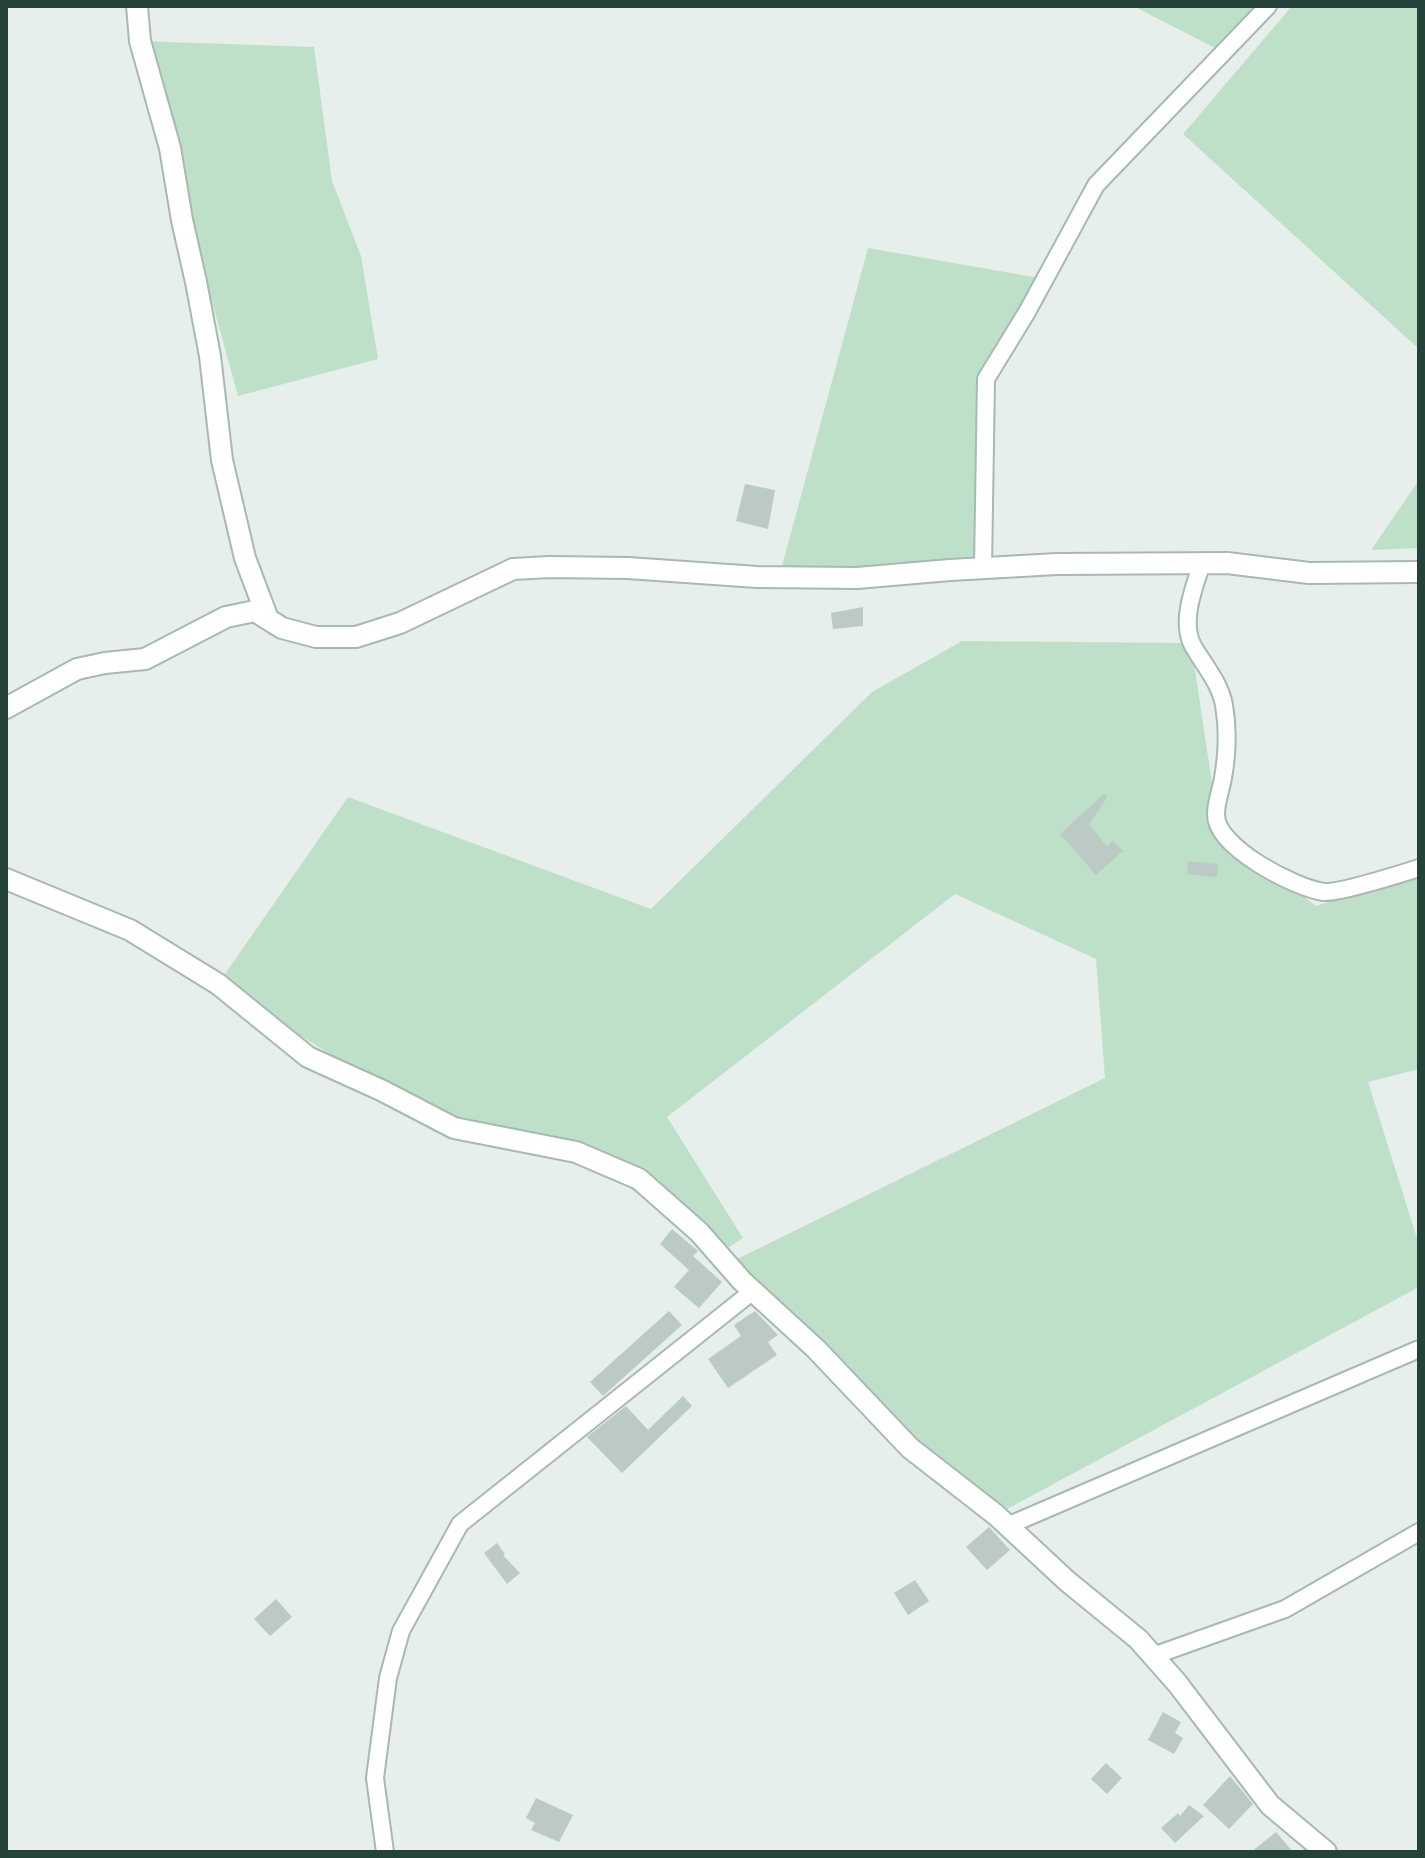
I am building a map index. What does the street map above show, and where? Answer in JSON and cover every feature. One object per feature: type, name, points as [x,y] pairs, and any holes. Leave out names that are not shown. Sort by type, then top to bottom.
[{"type":"street","points":[[137,6],[140,41],[170,148],[210,356],[222,460],[245,558],[268,619]]},
{"type":"street","points":[[983,568],[986,379],[1027,312],[1096,185],[1268,6]]},
{"type":"street","points":[[1202,563],[1188,620],[1191,643],[1208,668],[1223,701],[1226,729],[1224,775],[1215,815],[1219,830],[1236,848],[1289,881],[1326,892],[1419,868]]},
{"type":"street","points":[[6,708],[77,669],[145,659],[226,617],[255,611],[282,628],[316,637],[356,637],[400,623],[513,569],[628,568],[757,577],[857,578],[1057,564],[1227,563],[1309,573],[1419,572]]},
{"type":"street","points":[[6,879],[130,930],[218,984],[308,1057],[454,1128],[576,1152],[639,1179],[699,1232],[753,1291],[816,1349],[910,1448],[1007,1526],[1067,1581],[1138,1639],[1270,1805],[1326,1852]]},
{"type":"street","points":[[385,1852],[375,1778],[388,1678],[401,1631],[460,1524],[753,1291]]},
{"type":"street","points":[[1007,1526],[1419,1349]]},
{"type":"street","points":[[1153,1656],[1285,1609],[1419,1532]]},
{"type":"green space","points":[[1133,6],[1263,6],[1223,52]]},
{"type":"green space","points":[[1292,6],[1419,6],[1419,349],[1183,134]]},
{"type":"green space","points":[[140,41],[314,47],[332,181],[361,256],[378,359],[238,396]]},
{"type":"green space","points":[[868,248],[1045,279],[986,379],[983,568],[779,577]]},
{"type":"green space","points":[[1419,480],[1419,548],[1371,550]]},
{"type":"green space","points":[[962,641],[1191,643],[1219,830],[1316,906],[1419,871],[1419,1069],[1368,1082],[1419,1245],[1419,1287],[996,1515],[727,1264],[1105,1078],[1096,959],[955,894],[667,1117],[743,1238],[718,1254],[591,1159],[418,1109],[218,984],[348,797],[651,909],[872,692]]},
{"type":"building","points":[[745,484],[775,490],[768,529],[736,521]]},
{"type":"building","points":[[863,607],[863,626],[833,629],[831,613]]},
{"type":"building","points":[[1104,794],[1107,797],[1089,825],[1107,846],[1113,841],[1123,851],[1096,875],[1060,834]]},
{"type":"building","points":[[1188,861],[1218,864],[1217,877],[1187,874]]},
{"type":"building","points":[[672,1229],[698,1251],[693,1256],[722,1282],[699,1308],[674,1287],[689,1270],[660,1244]]},
{"type":"building","points":[[669,1311],[682,1325],[603,1396],[590,1382]]},
{"type":"building","points":[[755,1311],[778,1335],[768,1342],[777,1355],[728,1388],[708,1359],[741,1336],[734,1325]]},
{"type":"building","points":[[683,1396],[692,1406],[622,1473],[587,1437],[626,1406],[648,1430]]},
{"type":"building","points":[[989,1527],[1010,1550],[987,1570],[966,1547]]},
{"type":"building","points":[[497,1543],[503,1555],[520,1573],[507,1584],[484,1553]]},
{"type":"building","points":[[915,1580],[929,1601],[908,1615],[894,1593]]},
{"type":"building","points":[[276,1599],[292,1617],[270,1636],[254,1619]]},
{"type":"building","points":[[1163,1712],[1181,1722],[1175,1733],[1183,1738],[1174,1754],[1148,1740]]},
{"type":"building","points":[[1106,1763],[1122,1778],[1107,1794],[1091,1779]]},
{"type":"building","points":[[1230,1776],[1253,1804],[1229,1829],[1203,1805]]},
{"type":"building","points":[[536,1798],[573,1815],[559,1842],[531,1830],[535,1823],[526,1818]]},
{"type":"building","points":[[1189,1805],[1204,1816],[1175,1843],[1161,1828],[1178,1813],[1180,1816]]},
{"type":"building","points":[[1276,1832],[1293,1852],[1251,1852]]}]
